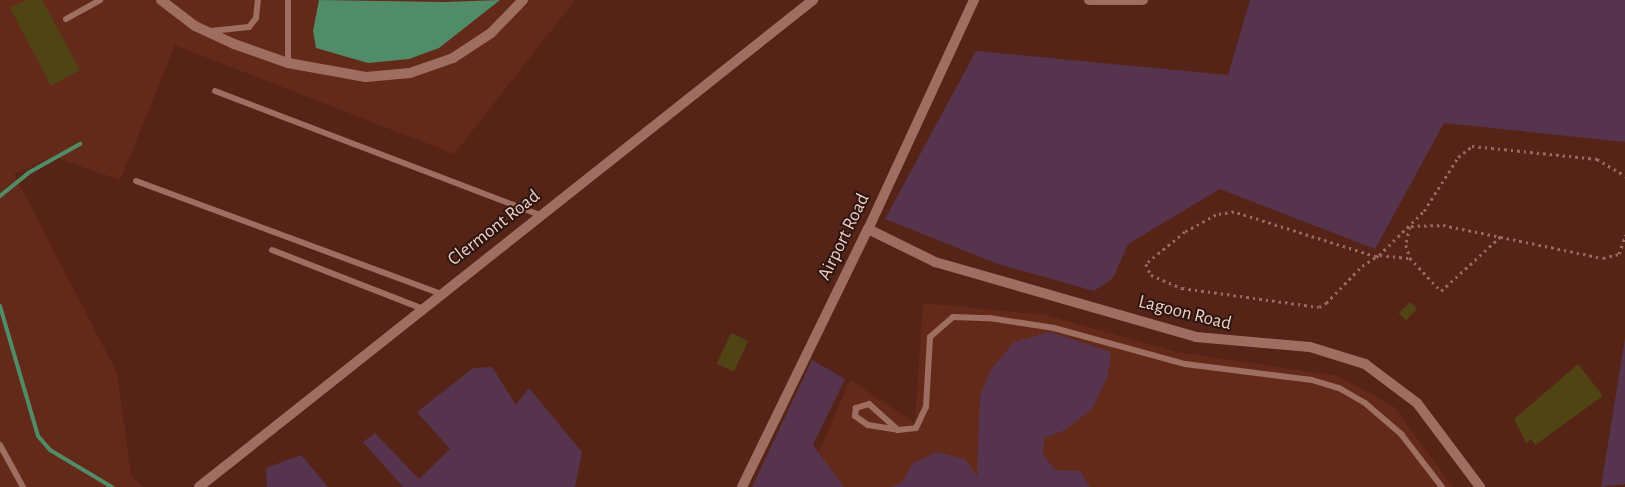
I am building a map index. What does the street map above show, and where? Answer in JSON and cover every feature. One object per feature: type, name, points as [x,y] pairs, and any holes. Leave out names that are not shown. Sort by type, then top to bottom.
[{"type":"street","points":[[161,0],[208,31],[288,63],[366,77],[410,73],[452,58],[491,33],[522,0]]},
{"type":"street","name":"Clermont Road","points":[[200,487],[438,293],[813,0]]},
{"type":"street","name":"Airport Road","points":[[742,487],[868,229],[974,0]]},
{"type":"street","points":[[1089,0],[1143,0]]},
{"type":"street","name":"Lagoon Road","points":[[868,229],[935,262],[1196,337],[1310,348],[1366,364],[1417,403],[1480,487]]},
{"type":"lane","points":[[66,19],[100,0]]},
{"type":"lane","points":[[208,31],[249,27],[256,18],[258,0]]},
{"type":"lane","points":[[288,0],[288,63]]},
{"type":"lane","points":[[216,91],[539,215]]},
{"type":"lane","points":[[136,181],[438,293]]},
{"type":"lane","points":[[272,250],[421,308]]},
{"type":"lane","points":[[898,430],[869,404],[856,408],[860,422],[898,430],[916,428],[924,418],[930,337],[953,317],[981,317],[1054,328],[1185,364],[1312,380],[1339,388],[1365,403],[1401,434],[1442,487]]},
{"type":"lane","points":[[0,445],[23,487]]},
{"type":"path","points":[[1410,258],[1377,256],[1234,212],[1216,215],[1185,232],[1146,264],[1151,275],[1182,288],[1319,307],[1377,256],[1410,226],[1434,198],[1458,157],[1472,146],[1597,159],[1625,176]]},
{"type":"path","points":[[1410,226],[1443,225],[1603,258],[1619,254],[1625,235]]},
{"type":"path","points":[[1410,226],[1406,245],[1410,258],[1440,291],[1501,236]]},
{"type":"shaded area","points":[[0,0],[575,0],[454,154],[175,45],[120,180],[54,157],[14,174],[117,373],[131,475],[143,487],[0,487]]},
{"type":"shaded area","points":[[319,0],[444,2],[500,0],[439,48],[409,59],[368,63],[316,48],[313,31]]},
{"type":"shaded area","points":[[1250,0],[1625,0],[1625,142],[1444,123],[1375,249],[1220,189],[1128,244],[1113,278],[1094,291],[995,263],[885,219],[976,51],[1228,75]]},
{"type":"shaded area","points":[[923,303],[1045,315],[1177,352],[1338,376],[1393,406],[1453,487],[804,487],[850,380],[915,423]]},
{"type":"shaded area","points":[[1050,332],[1111,352],[1108,376],[1092,409],[1065,430],[1044,438],[1043,455],[1055,470],[1080,471],[1090,487],[892,487],[902,482],[913,463],[937,452],[965,459],[977,476],[980,396],[992,368],[1014,342]]},
{"type":"shaded area","points":[[1625,338],[1625,484],[1601,487]]},
{"type":"shaded area","points":[[812,360],[845,379],[813,445],[844,487],[752,487]]},
{"type":"shaded area","points":[[492,367],[516,405],[529,388],[582,452],[575,487],[403,487],[363,442],[375,433],[419,479],[450,449],[417,412],[473,368]]},
{"type":"shaded area","points":[[301,455],[328,487],[267,487],[266,468]]},
{"type":"building","points":[[26,0],[42,0],[80,70],[51,86],[10,8]]},
{"type":"building","points":[[1410,302],[1417,309],[1406,320],[1399,313]]},
{"type":"building","points":[[731,333],[748,341],[734,372],[717,364]]},
{"type":"building","points":[[1578,364],[1603,396],[1535,445],[1531,439],[1526,443],[1514,419]]},
{"type":"waterway","points":[[0,196],[28,173],[80,144]]},
{"type":"waterway","points":[[0,306],[38,436],[50,450],[112,487]]}]
